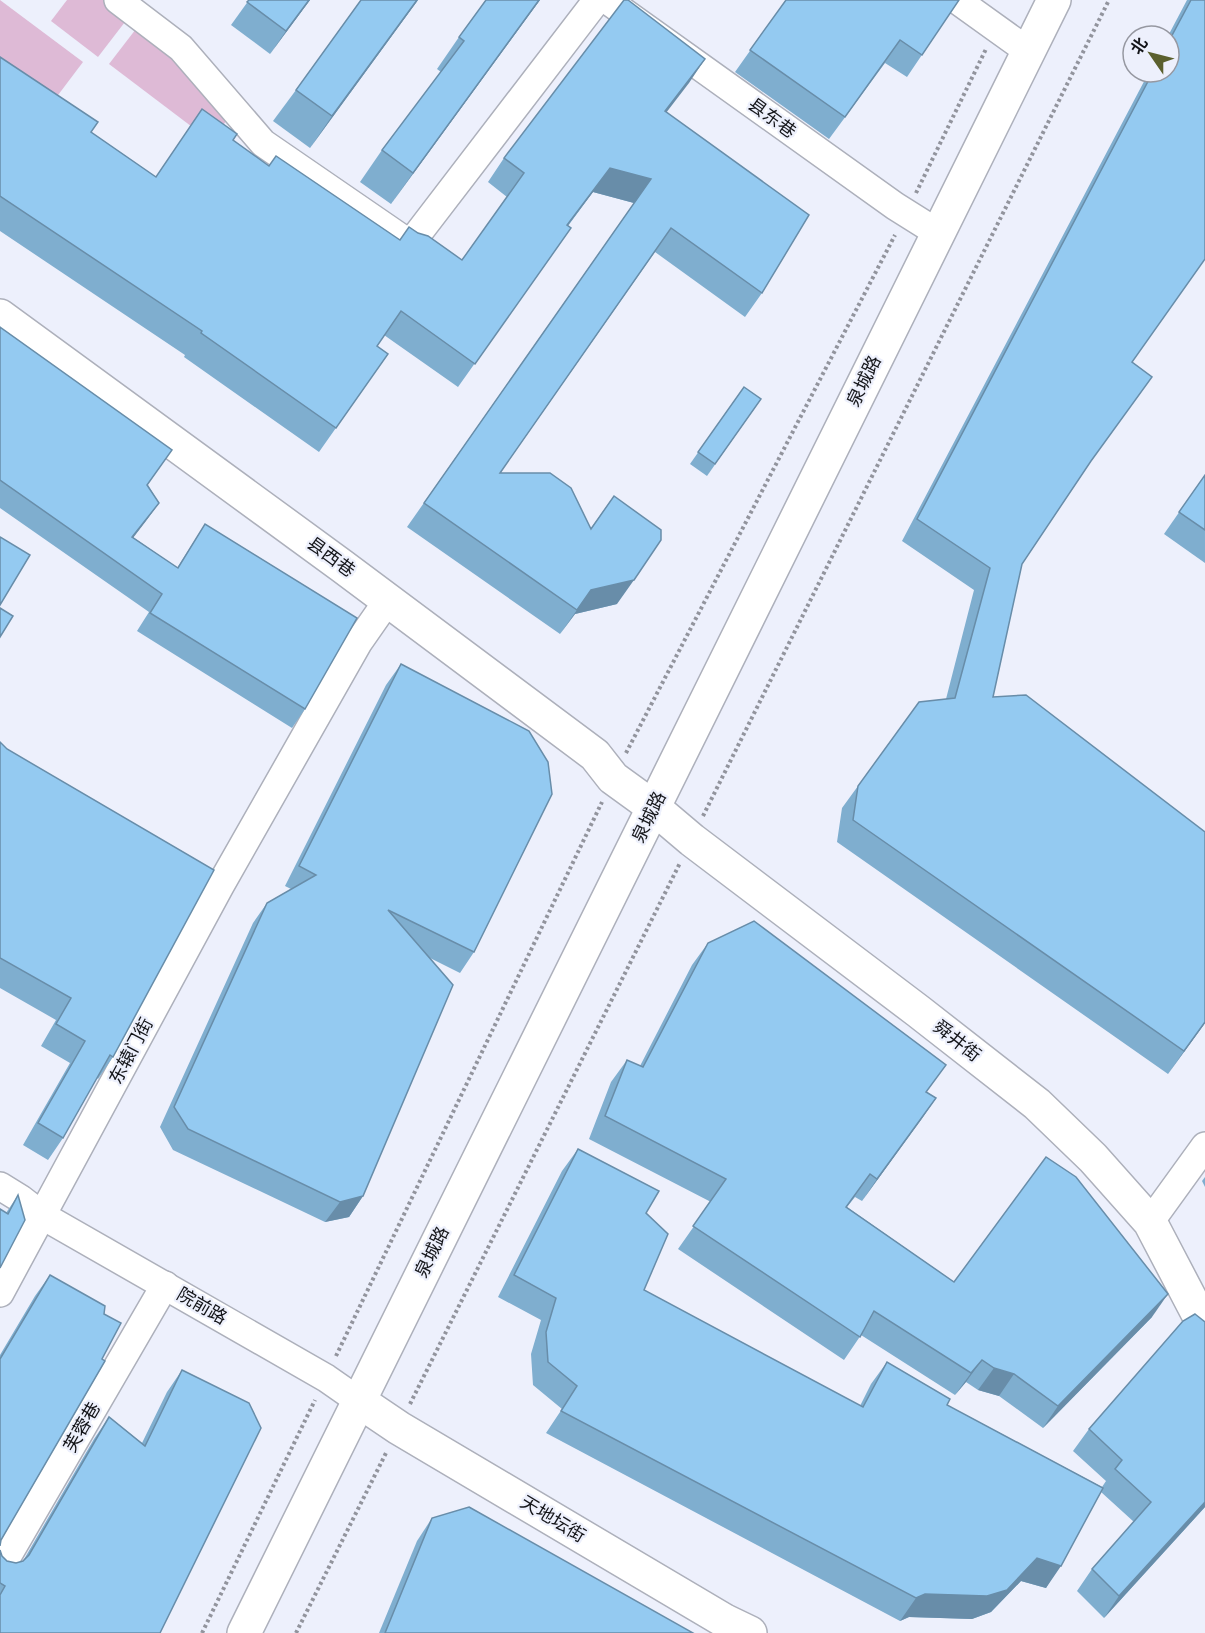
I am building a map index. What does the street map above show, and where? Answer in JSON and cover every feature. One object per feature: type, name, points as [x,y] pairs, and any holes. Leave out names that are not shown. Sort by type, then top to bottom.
[{"type":"main road","name":"泉城路","points":[[244,1633],[1054,0]]},
{"type":"main road","name":"县西巷","points":[[0,316],[388,600],[595,755],[613,778],[653,807]]},
{"type":"main road","name":"舜井街","points":[[653,807],[692,840],[1037,1104],[1093,1158],[1150,1222],[1205,1327]]},
{"type":"main road","name":"天地坛街","points":[[359,1401],[399,1428],[725,1621],[750,1633]]},
{"type":"street","points":[[118,0],[181,48],[262,143],[410,244],[597,0]]},
{"type":"street","name":"县东巷","points":[[607,0],[895,206],[938,233]]},
{"type":"street","points":[[957,0],[1028,51]]},
{"type":"street","name":"东辕门街","points":[[0,1293],[43,1216],[210,880],[358,643],[388,600]]},
{"type":"street","points":[[1150,1222],[1205,1146]]},
{"type":"street","name":"院前路","points":[[0,1186],[21,1198],[43,1216],[326,1378],[359,1401]]},
{"type":"street","name":"芙蓉巷","points":[[0,1569],[165,1285]]},
{"type":"path","points":[[202,1633],[613,778],[907,212],[996,28]]},
{"type":"shaded area","points":[[0,0],[83,62],[49,107],[0,71]]},
{"type":"shaded area","points":[[67,0],[104,0],[128,18],[98,57],[51,21]]},
{"type":"shaded area","points":[[139,25],[176,55],[226,121],[212,142],[109,64]]},
{"type":"building","points":[[249,0],[309,0],[286,31],[247,2]]},
{"type":"building","points":[[361,0],[417,0],[332,116],[296,90]]},
{"type":"building","points":[[486,0],[539,0],[413,173],[382,150],[464,41],[459,37]]},
{"type":"building","points":[[624,0],[628,0],[705,59],[665,111],[809,215],[762,293],[671,228],[500,473],[550,473],[571,488],[591,529],[614,496],[661,530],[661,540],[634,580],[591,590],[577,610],[424,503],[651,179],[610,168],[567,225],[571,228],[475,364],[401,311],[377,346],[388,354],[336,428],[201,333],[202,331],[0,196],[0,57],[98,122],[91,132],[156,177],[202,109],[237,134],[233,140],[269,166],[276,156],[400,240],[409,227],[428,236],[462,260],[524,173],[504,158]]},
{"type":"building","points":[[786,0],[959,0],[922,55],[900,40],[845,117],[750,50]]},
{"type":"building","points":[[1191,0],[1205,0],[1205,259],[1132,362],[1152,377],[1091,461],[1022,564],[993,697],[1026,695],[1205,832],[1205,1022],[1184,1051],[853,820],[858,786],[919,702],[955,698],[990,568],[917,519],[1147,84],[1181,84],[1181,24],[1178,24]]},
{"type":"building","points":[[0,327],[172,450],[147,485],[159,503],[132,537],[178,568],[205,524],[357,618],[305,709],[150,613],[162,594],[0,480]]},
{"type":"building","points":[[744,387],[761,399],[715,464],[698,452]]},
{"type":"building","points":[[1205,475],[1205,530],[1179,512]]},
{"type":"building","points":[[0,537],[30,555],[0,605]]},
{"type":"building","points":[[0,608],[13,616],[0,637]]},
{"type":"building","points":[[401,664],[529,731],[548,762],[552,794],[474,952],[388,910],[453,985],[363,1196],[340,1202],[188,1129],[174,1107],[267,903],[316,875],[299,866]]},
{"type":"building","points":[[0,742],[7,749],[214,870],[113,1057],[110,1055],[63,1138],[38,1123],[85,1041],[56,1024],[71,998],[0,958]]},
{"type":"building","points":[[754,921],[946,1065],[926,1092],[936,1098],[877,1179],[870,1174],[846,1207],[954,1282],[1046,1157],[1076,1177],[1168,1294],[1058,1406],[1014,1374],[994,1368],[982,1360],[971,1373],[874,1311],[860,1337],[693,1226],[726,1179],[605,1116],[627,1060],[643,1067],[708,943]]},
{"type":"building","points":[[578,1149],[659,1191],[646,1213],[668,1234],[644,1290],[863,1407],[887,1362],[950,1399],[947,1405],[1103,1488],[1061,1566],[1037,1558],[1007,1590],[987,1596],[925,1594],[916,1598],[561,1411],[577,1386],[548,1362],[546,1332],[556,1298],[514,1275]]},
{"type":"building","points":[[18,1195],[25,1220],[0,1268],[0,1209],[8,1214]]},
{"type":"building","points":[[50,1275],[105,1306],[104,1314],[121,1323],[102,1359],[105,1361],[1,1540],[0,1546],[0,1359]]},
{"type":"building","points":[[1195,1314],[1205,1322],[1205,1502],[1119,1596],[1092,1569],[1151,1502],[1115,1469],[1122,1460],[1089,1429],[1183,1321]]},
{"type":"building","points":[[182,1370],[249,1403],[261,1428],[160,1633],[0,1633],[0,1595],[5,1586],[0,1583],[0,1550],[7,1561],[16,1563],[23,1561],[29,1555],[109,1417],[145,1446]]},
{"type":"building","points":[[469,1507],[693,1633],[385,1633],[432,1518]]}]
